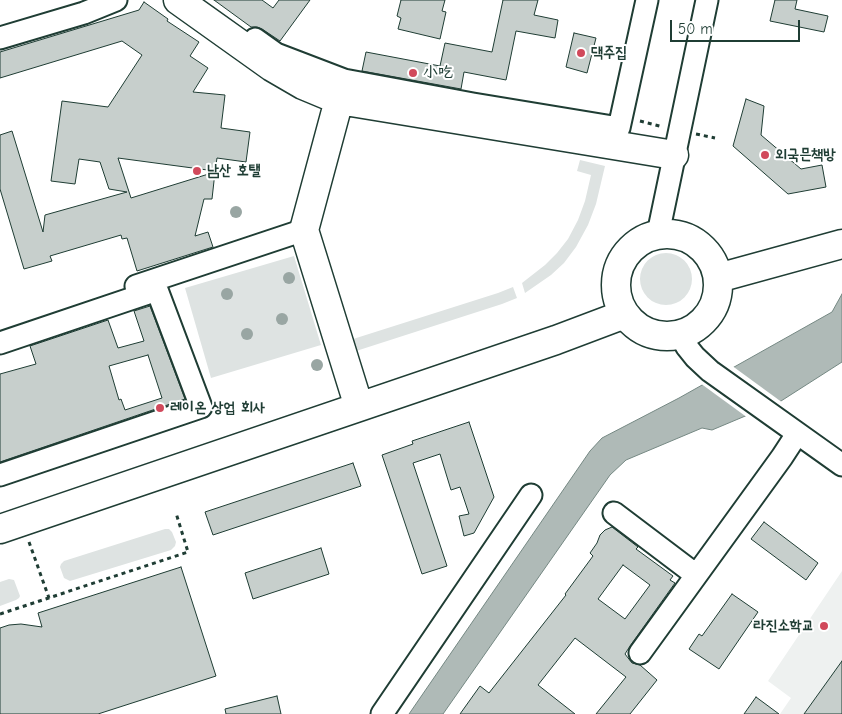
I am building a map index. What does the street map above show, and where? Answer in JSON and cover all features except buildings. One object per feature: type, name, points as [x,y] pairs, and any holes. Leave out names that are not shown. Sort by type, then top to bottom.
[{"type":"main road","points":[[178,0],[272,68],[302,85],[339,100],[674,155]]},
{"type":"main road","points":[[339,100],[304,230],[360,407]]},
{"type":"main road","points":[[658,234],[674,234],[690,239],[703,249],[713,262],[718,278],[717,294],[711,310],[701,323],[687,331],[671,336],[654,334],[638,326],[625,314],[618,298],[616,281],[620,264],[629,250],[642,240],[658,234]]},
{"type":"main road","points":[[718,278],[842,244]]},
{"type":"main road","points":[[0,529],[556,340],[625,314]]},
{"type":"street","points":[[0,38],[84,13],[116,0]]},
{"type":"street","points":[[199,0],[276,54],[344,80],[619,128],[647,0]]},
{"type":"street","points":[[658,234],[707,0]]},
{"type":"street","points":[[0,330],[304,230]]},
{"type":"street","points":[[0,343],[157,290],[201,406],[0,475]]},
{"type":"street","points":[[679,334],[695,357],[710,371],[842,465]]},
{"type":"street","points":[[640,653],[798,434]]},
{"type":"street","points":[[382,714],[531,495]]},
{"type":"street","points":[[614,513],[696,575]]},
{"type":"path","points":[[0,614],[188,552],[176,513]]},
{"type":"path","points":[[36,562],[49,598]]},
{"type":"shaded area","points":[[580,160],[605,166],[596,204],[588,225],[576,247],[564,263],[551,275],[525,293],[522,283],[557,253],[568,239],[578,220],[591,175],[577,171]]},
{"type":"shaded area","points":[[661,253],[671,253],[685,260],[692,274],[692,284],[685,298],[671,305],[661,305],[651,301],[644,294],[640,284],[640,274],[644,264],[651,257]]},
{"type":"shaded area","points":[[294,256],[321,345],[211,378],[185,288]]},
{"type":"shaded area","points":[[513,287],[517,298],[353,352],[350,340]]},
{"type":"shaded area","points":[[842,294],[842,362],[781,401],[712,430],[702,428],[626,460],[610,475],[443,714],[409,714],[590,451],[602,438],[679,398],[832,312]]},
{"type":"shaded area","points":[[169,529],[172,532],[176,542],[171,550],[70,581],[64,578],[60,567],[64,561]]},
{"type":"shaded area","name":"라진소학교","points":[[842,571],[842,714],[780,714],[791,698],[768,681]]},
{"type":"shaded area","points":[[9,579],[14,580],[20,596],[16,600],[0,606],[0,582]]},
{"type":"pier","points":[[731,365],[783,403],[748,418],[700,383]]},
{"type":"place","name":"댁주집","points":[[581,53]]},
{"type":"place","name":"小吃","points":[[413,73]]},
{"type":"place","name":"외국믄책방","points":[[765,155]]},
{"type":"place","name":"남산 호탤","points":[[197,171]]},
{"type":"place","name":"레이온 상업 회사","points":[[160,408]]},
{"type":"place","name":"라진소학교","points":[[824,626]]}]
